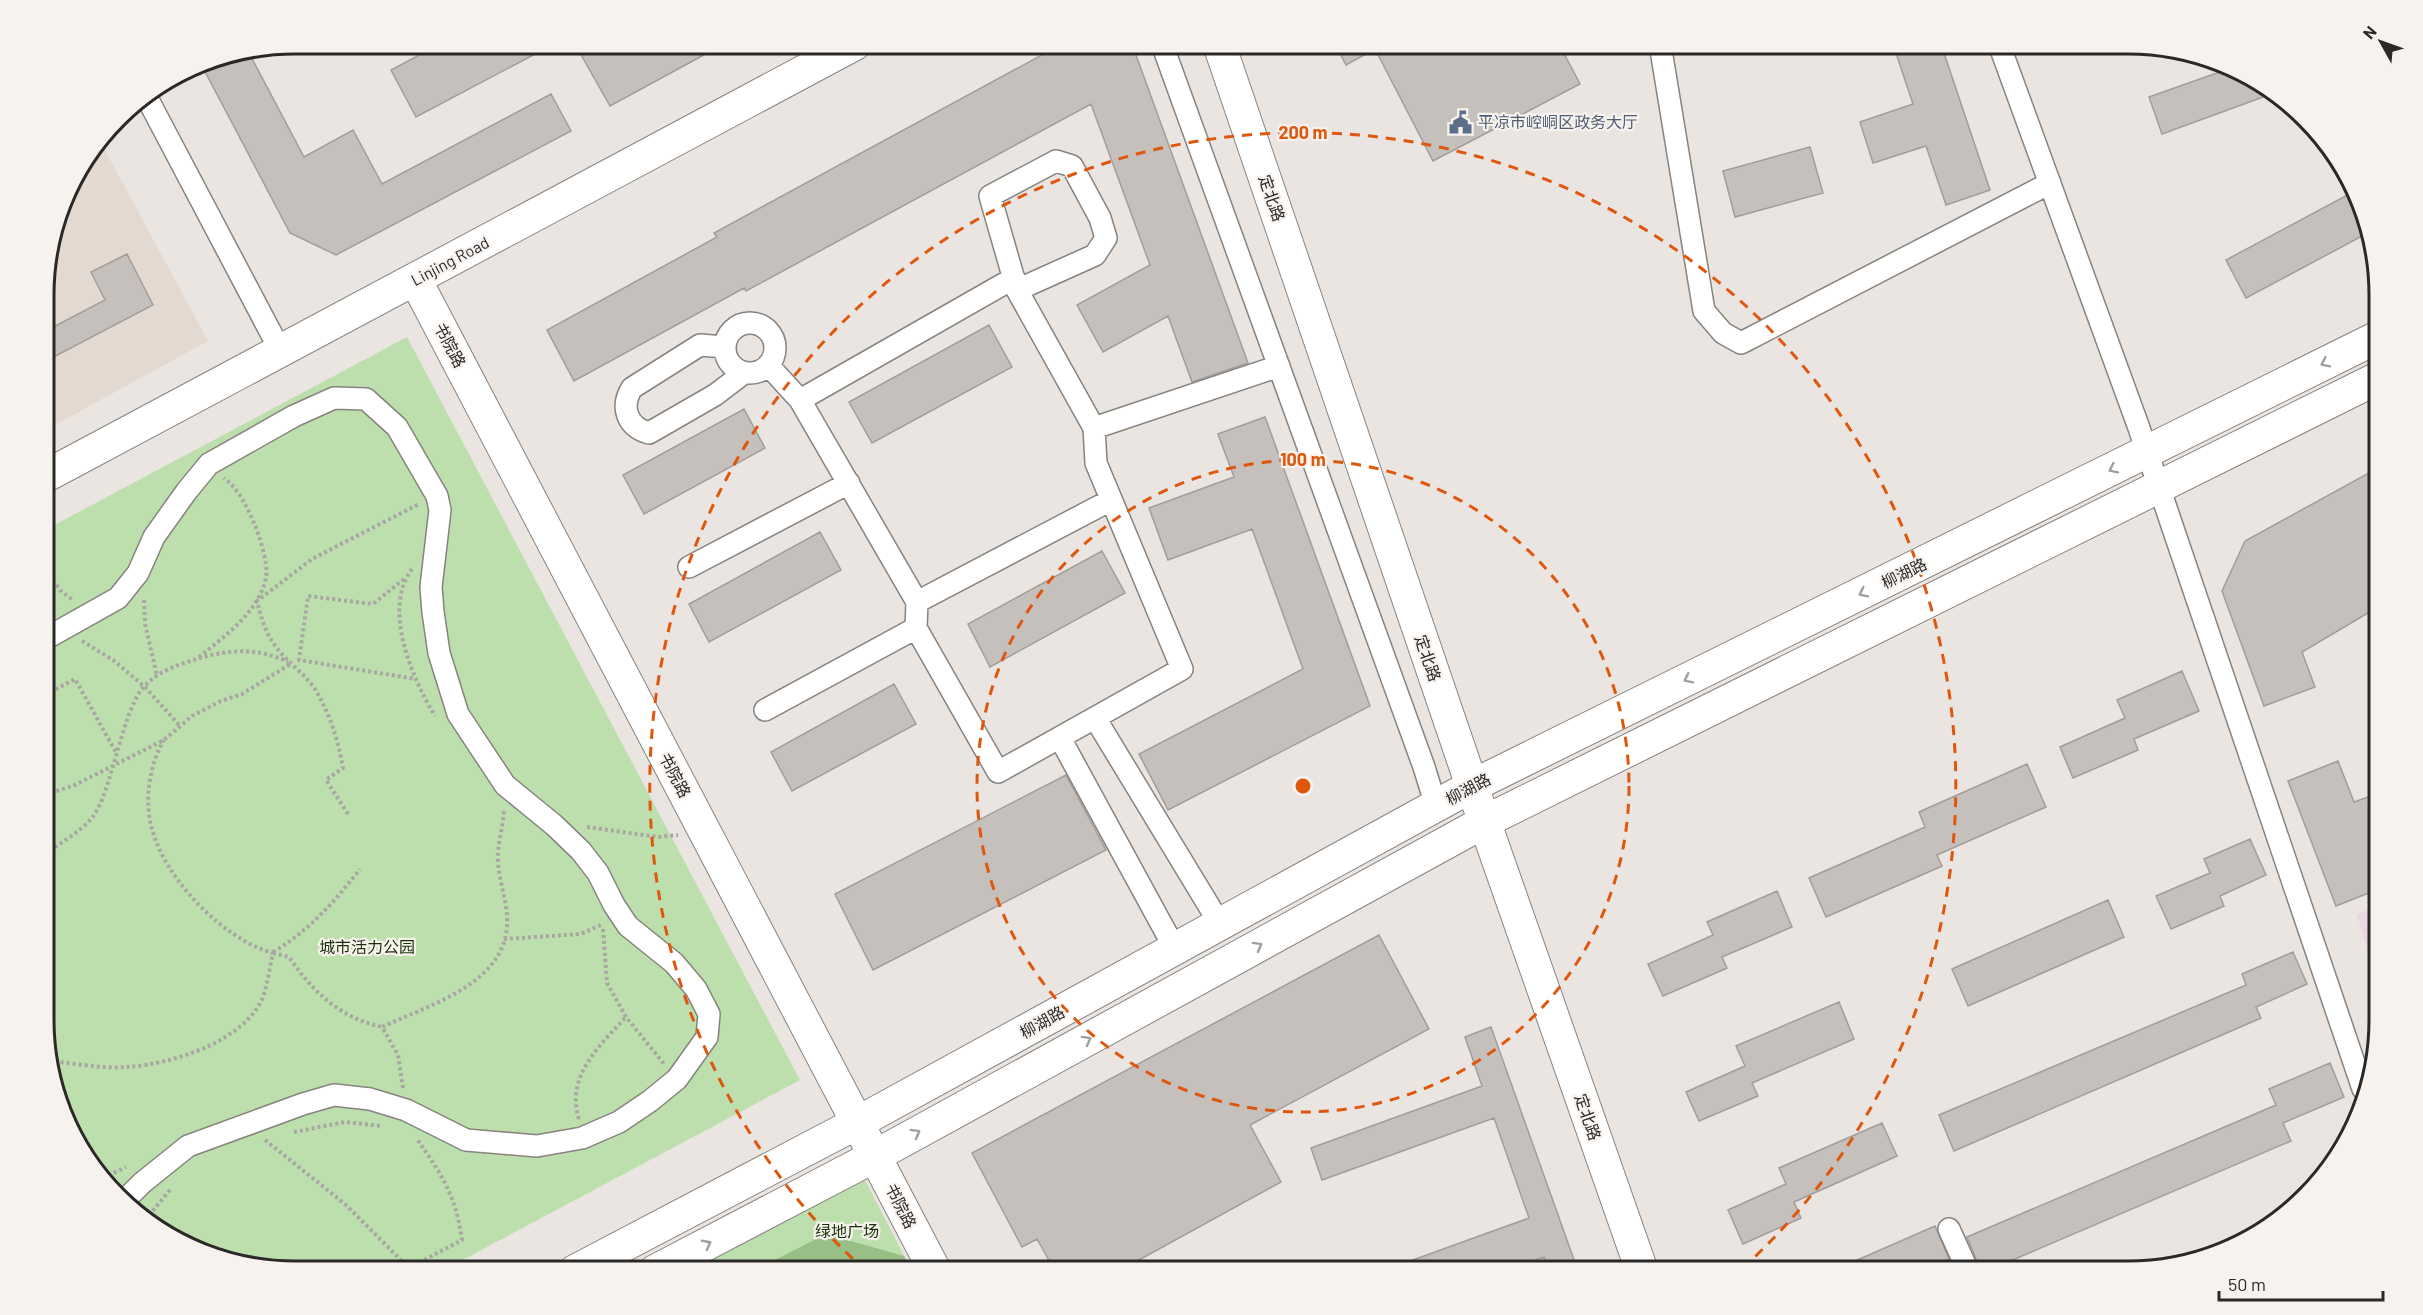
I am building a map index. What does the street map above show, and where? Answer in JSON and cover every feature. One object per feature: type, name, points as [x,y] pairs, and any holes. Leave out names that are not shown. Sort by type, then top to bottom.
[{"type":"main road","name":"Linjing Road","points":[[54,472],[836,54]]},
{"type":"main road","name":"定北路","points":[[1222,54],[1484,822],[1638,1261]]},
{"type":"main road","name":"书院路","points":[[415,279],[930,1261]]},
{"type":"main road","name":"柳湖路","points":[[594,1261],[857,1123],[1472,786],[2369,341]]},
{"type":"main road","points":[[674,1261],[875,1156],[1484,822],[2369,382]]},
{"type":"street","points":[[1166,54],[1424,767],[1436,806]]},
{"type":"street","points":[[1662,54],[1704,311],[1722,333],[1741,343],[2050,183]]},
{"type":"street","points":[[2003,54],[2147,452],[2361,1083]]},
{"type":"street","points":[[150,103],[280,350]]},
{"type":"street","points":[[768,365],[800,400],[917,602],[916,628],[998,772],[1182,669],[1096,463],[1094,428],[1016,284],[990,196],[1056,161],[1072,166],[1100,218],[1106,238],[1095,255],[1016,284],[800,400]]},
{"type":"street","points":[[724,347],[700,345],[632,388],[625,406],[630,422],[649,433],[715,395],[744,373],[761,370],[768,365],[775,349],[774,340],[770,332],[755,323],[738,325],[726,338],[724,347],[729,363],[744,373]]},
{"type":"street","points":[[1094,428],[1279,366]]},
{"type":"street","points":[[54,633],[118,597],[138,573],[154,537],[209,464],[294,416],[334,398],[366,399],[397,427],[437,496],[440,510],[431,587],[439,654],[458,714],[505,785],[554,825],[581,851],[598,873],[612,919],[628,926],[681,972],[696,989],[709,1014],[707,1037],[677,1079],[619,1122],[582,1138],[537,1146],[466,1140],[406,1110],[370,1099],[334,1095],[188,1146],[130,1195]]},
{"type":"street","points":[[689,567],[849,483]]},
{"type":"street","points":[[917,602],[1112,500]]},
{"type":"street","points":[[765,710],[916,628]]},
{"type":"street","points":[[1095,718],[1220,924]]},
{"type":"street","points":[[1060,738],[1175,949]]},
{"type":"street","points":[[1949,1229],[1963,1261]]},
{"type":"path","points":[[209,464],[243,497],[258,532],[267,576],[257,601],[262,621],[277,648],[314,688],[338,741],[343,768],[326,780],[348,814]]},
{"type":"path","points":[[196,659],[230,632],[257,601],[312,559],[395,514],[437,496]]},
{"type":"path","points":[[143,562],[145,624],[157,675]]},
{"type":"path","points":[[404,579],[373,604],[308,596],[299,660],[416,679]]},
{"type":"path","points":[[54,582],[62,592],[90,613]]},
{"type":"path","points":[[54,633],[112,660],[145,687],[180,726]]},
{"type":"path","points":[[54,847],[92,818],[106,789],[130,714],[141,691],[157,675],[196,659],[222,652],[253,651],[270,654],[292,663]]},
{"type":"path","points":[[54,792],[75,785],[164,740],[192,716],[220,701],[242,694],[292,663]]},
{"type":"path","points":[[54,690],[75,679],[117,754]]},
{"type":"path","points":[[164,740],[147,795],[152,832],[165,859],[192,898],[247,944],[289,957],[304,979],[329,1003],[360,1022],[382,1027],[407,1015],[425,1010],[465,988],[498,957],[508,917],[498,862],[498,843],[504,816],[505,785]]},
{"type":"path","points":[[554,825],[658,837],[706,834]]},
{"type":"path","points":[[58,1062],[127,1068],[168,1059],[214,1044],[233,1032],[251,1016],[264,995],[273,953],[295,939],[327,909],[360,869]]},
{"type":"path","points":[[504,939],[581,934],[612,919]]},
{"type":"path","points":[[612,919],[607,983],[626,1017],[677,1079]]},
{"type":"path","points":[[582,1138],[582,1126],[575,1106],[577,1084],[593,1053],[626,1017]]},
{"type":"path","points":[[382,1027],[399,1054],[406,1110]]},
{"type":"path","points":[[286,1134],[345,1122],[384,1126]]},
{"type":"path","points":[[256,1143],[276,1137]]},
{"type":"path","points":[[415,1137],[444,1178],[459,1214],[462,1240],[422,1261]]},
{"type":"path","points":[[265,1140],[345,1204],[402,1261]]},
{"type":"path","points":[[151,1213],[171,1189]]},
{"type":"shaded area","points":[[104,148],[208,341],[54,426],[56,264],[62,233],[72,203],[86,175]]},
{"type":"shaded area","points":[[2369,909],[2369,954],[2357,915]]},
{"type":"green space","name":"城市活力公园","points":[[407,337],[800,1080],[461,1261],[264,1259],[233,1253],[203,1243],[175,1229],[148,1211],[114,1179],[86,1140],[72,1112],[62,1082],[56,1051],[54,1020],[54,525]]},
{"type":"green space","name":"绿地广场","points":[[864,1178],[907,1261],[704,1261]]},
{"type":"green space","points":[[826,1234],[904,1256],[907,1261],[773,1261]]},
{"type":"building","points":[[421,54],[535,54],[416,117],[391,70]]},
{"type":"building","points":[[581,54],[706,54],[610,106]]},
{"type":"building","points":[[1044,54],[1136,54],[1248,363],[1192,382],[1168,316],[1103,352],[1077,305],[1150,265],[1091,104],[746,291],[744,288],[574,381],[547,330],[717,237],[714,233]]},
{"type":"building","name":"平凉市崆峒区政务大厅","points":[[1340,54],[1366,54],[1346,65]]},
{"type":"building","name":"平凉市崆峒区政务大厅","points":[[1378,54],[1564,54],[1580,84],[1433,161]]},
{"type":"building","points":[[1896,54],[1944,54],[1990,190],[1946,205],[1926,146],[1873,163],[1860,122],[1913,104]]},
{"type":"building","points":[[252,58],[304,157],[353,130],[382,184],[551,94],[571,131],[336,255],[290,233],[205,71]]},
{"type":"building","points":[[2220,72],[2264,97],[2162,134],[2149,97]]},
{"type":"building","points":[[1810,147],[1823,193],[1735,217],[1723,171]]},
{"type":"building","points":[[2347,195],[2362,236],[2246,298],[2226,260]]},
{"type":"building","points":[[127,254],[153,305],[54,357],[54,327],[105,300],[91,272]]},
{"type":"building","points":[[989,325],[1012,367],[872,443],[849,402]]},
{"type":"building","points":[[744,409],[765,448],[644,514],[623,475]]},
{"type":"building","points":[[1265,417],[1370,706],[1168,810],[1139,754],[1303,669],[1252,529],[1168,560],[1149,508],[1234,477],[1218,434]]},
{"type":"building","points":[[2369,473],[2369,612],[2302,652],[2315,687],[2264,706],[2222,591],[2245,541]]},
{"type":"building","points":[[820,532],[841,570],[709,642],[689,604]]},
{"type":"building","points":[[1102,551],[1125,593],[990,667],[968,624]]},
{"type":"building","points":[[2182,671],[2199,711],[2134,739],[2138,750],[2073,778],[2060,747],[2125,718],[2117,700]]},
{"type":"building","points":[[894,684],[916,724],[792,791],[771,752]]},
{"type":"building","points":[[2338,761],[2354,802],[2369,797],[2369,893],[2336,906],[2288,781]]},
{"type":"building","points":[[2027,764],[2046,807],[1937,855],[1942,866],[1826,917],[1809,878],[1925,827],[1919,812]]},
{"type":"building","points":[[1066,775],[1106,850],[873,970],[835,894]]},
{"type":"building","points":[[2250,839],[2266,875],[2220,896],[2224,906],[2171,929],[2156,896],[2210,873],[2204,859]]},
{"type":"building","points":[[1777,891],[1792,927],[1722,957],[1727,968],[1663,996],[1648,964],[1713,935],[1707,922]]},
{"type":"building","points":[[2108,900],[2124,937],[1968,1006],[1952,969]]},
{"type":"building","points":[[1379,935],[1429,1029],[1250,1125],[1281,1182],[1137,1261],[1049,1261],[1037,1239],[1022,1247],[972,1153]]},
{"type":"building","points":[[2293,952],[2307,984],[2256,1007],[2261,1018],[1954,1151],[1939,1115],[2246,985],[2242,974]]},
{"type":"building","points":[[1839,1002],[1854,1039],[1752,1083],[1758,1096],[1699,1121],[1686,1092],[1745,1066],[1736,1046]]},
{"type":"building","points":[[1491,1027],[1574,1261],[1545,1261],[1544,1257],[1533,1261],[1410,1261],[1529,1218],[1494,1118],[1322,1180],[1311,1148],[1482,1086],[1465,1037]]},
{"type":"building","points":[[2330,1063],[2344,1097],[2283,1123],[2291,1141],[2010,1261],[1977,1261],[1967,1237],[2276,1105],[2269,1089]]},
{"type":"building","points":[[1882,1123],[1897,1156],[1794,1202],[1801,1218],[1743,1244],[1728,1210],[1786,1184],[1779,1168]]},
{"type":"building","points":[[1935,1226],[1949,1259],[1944,1261],[1855,1261]]},
{"type":"place","name":"平凉市崆峒区政务大厅","points":[[1460,122]]}]
